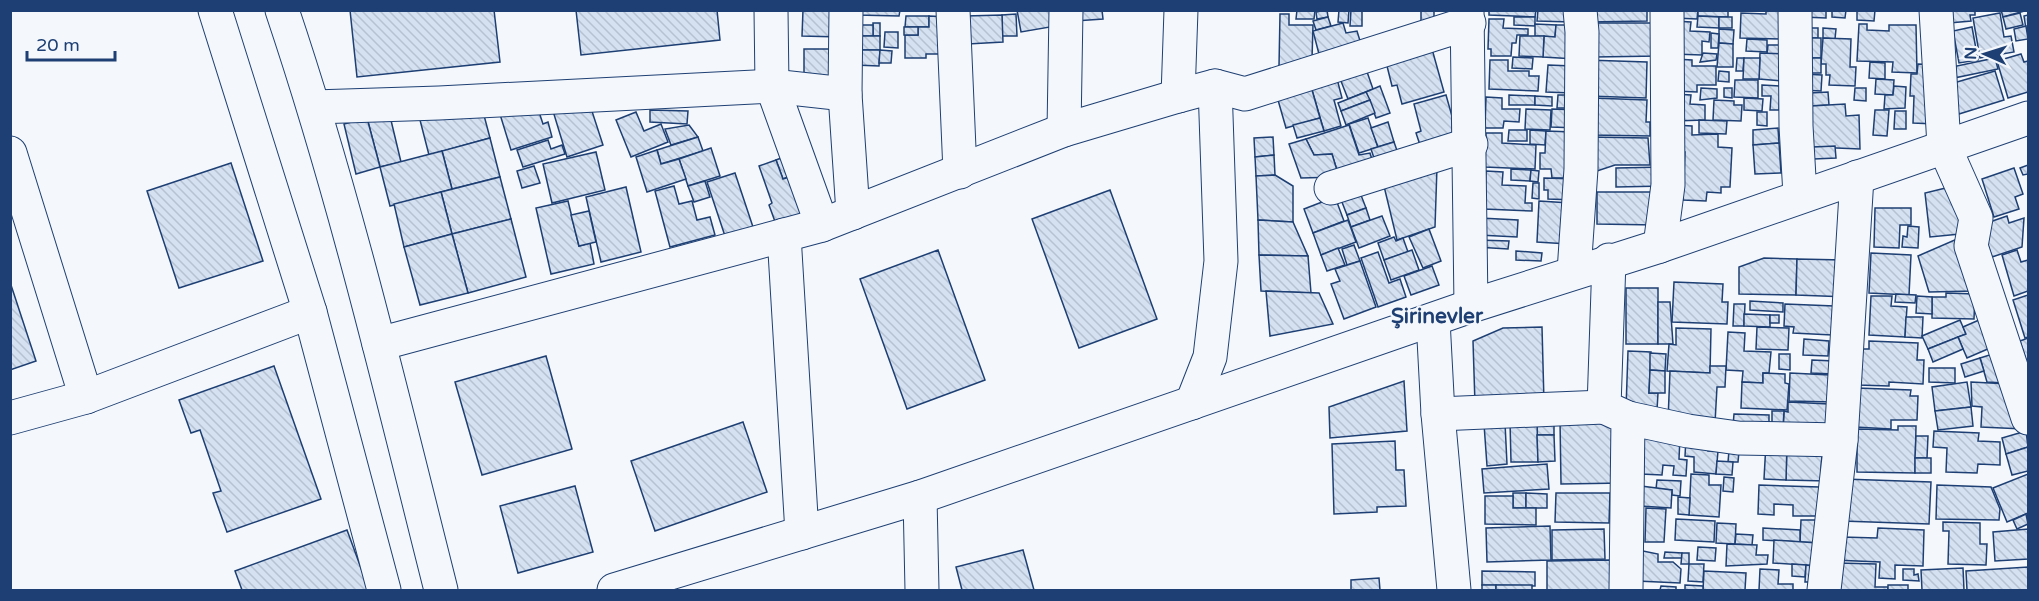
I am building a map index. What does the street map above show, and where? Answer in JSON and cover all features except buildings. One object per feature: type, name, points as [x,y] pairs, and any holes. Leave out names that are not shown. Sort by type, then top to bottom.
[{"type":"street","points":[[215,10],[310,312],[384,591]]},
{"type":"street","points":[[282,10],[314,106],[379,344],[441,591]]},
{"type":"street","points":[[771,10],[772,86],[822,225]]},
{"type":"street","points":[[846,10],[845,94],[854,213]]},
{"type":"street","points":[[953,10],[960,172]]},
{"type":"street","points":[[1064,130],[1066,10]]},
{"type":"street","points":[[1178,96],[1181,10]]},
{"type":"street","points":[[1574,272],[1581,169],[1582,32],[1580,10]]},
{"type":"street","points":[[1660,246],[1668,185],[1667,10]]},
{"type":"street","points":[[1796,10],[1796,126],[1800,195]]},
{"type":"street","points":[[1935,10],[1944,146],[1976,218],[1971,246],[2028,418]]},
{"type":"street","points":[[379,344],[822,225],[1064,130],[1215,86],[1245,94],[1468,17],[1471,306]]},
{"type":"street","points":[[314,106],[439,103],[772,86],[845,94]]},
{"type":"street","points":[[1192,403],[1210,357],[1221,261],[1215,86]]},
{"type":"street","points":[[614,591],[920,497],[1471,306],[1609,260],[1660,246],[1800,195],[2028,118]]},
{"type":"street","points":[[1331,188],[1471,144]]},
{"type":"street","points":[[10,153],[86,396]]},
{"type":"street","points":[[1824,591],[1842,440],[1857,177]]},
{"type":"street","points":[[784,235],[802,533]]},
{"type":"street","points":[[1609,260],[1626,591]]},
{"type":"street","points":[[10,418],[86,396],[310,312]]},
{"type":"street","points":[[1434,320],[1438,414],[1454,591]]},
{"type":"street","points":[[1438,414],[1616,413],[1688,431],[1738,438],[1842,440]]},
{"type":"street","points":[[920,497],[922,591]]},
{"type":"district","name":"Şirinevler","points":[[1437,316]]}]
